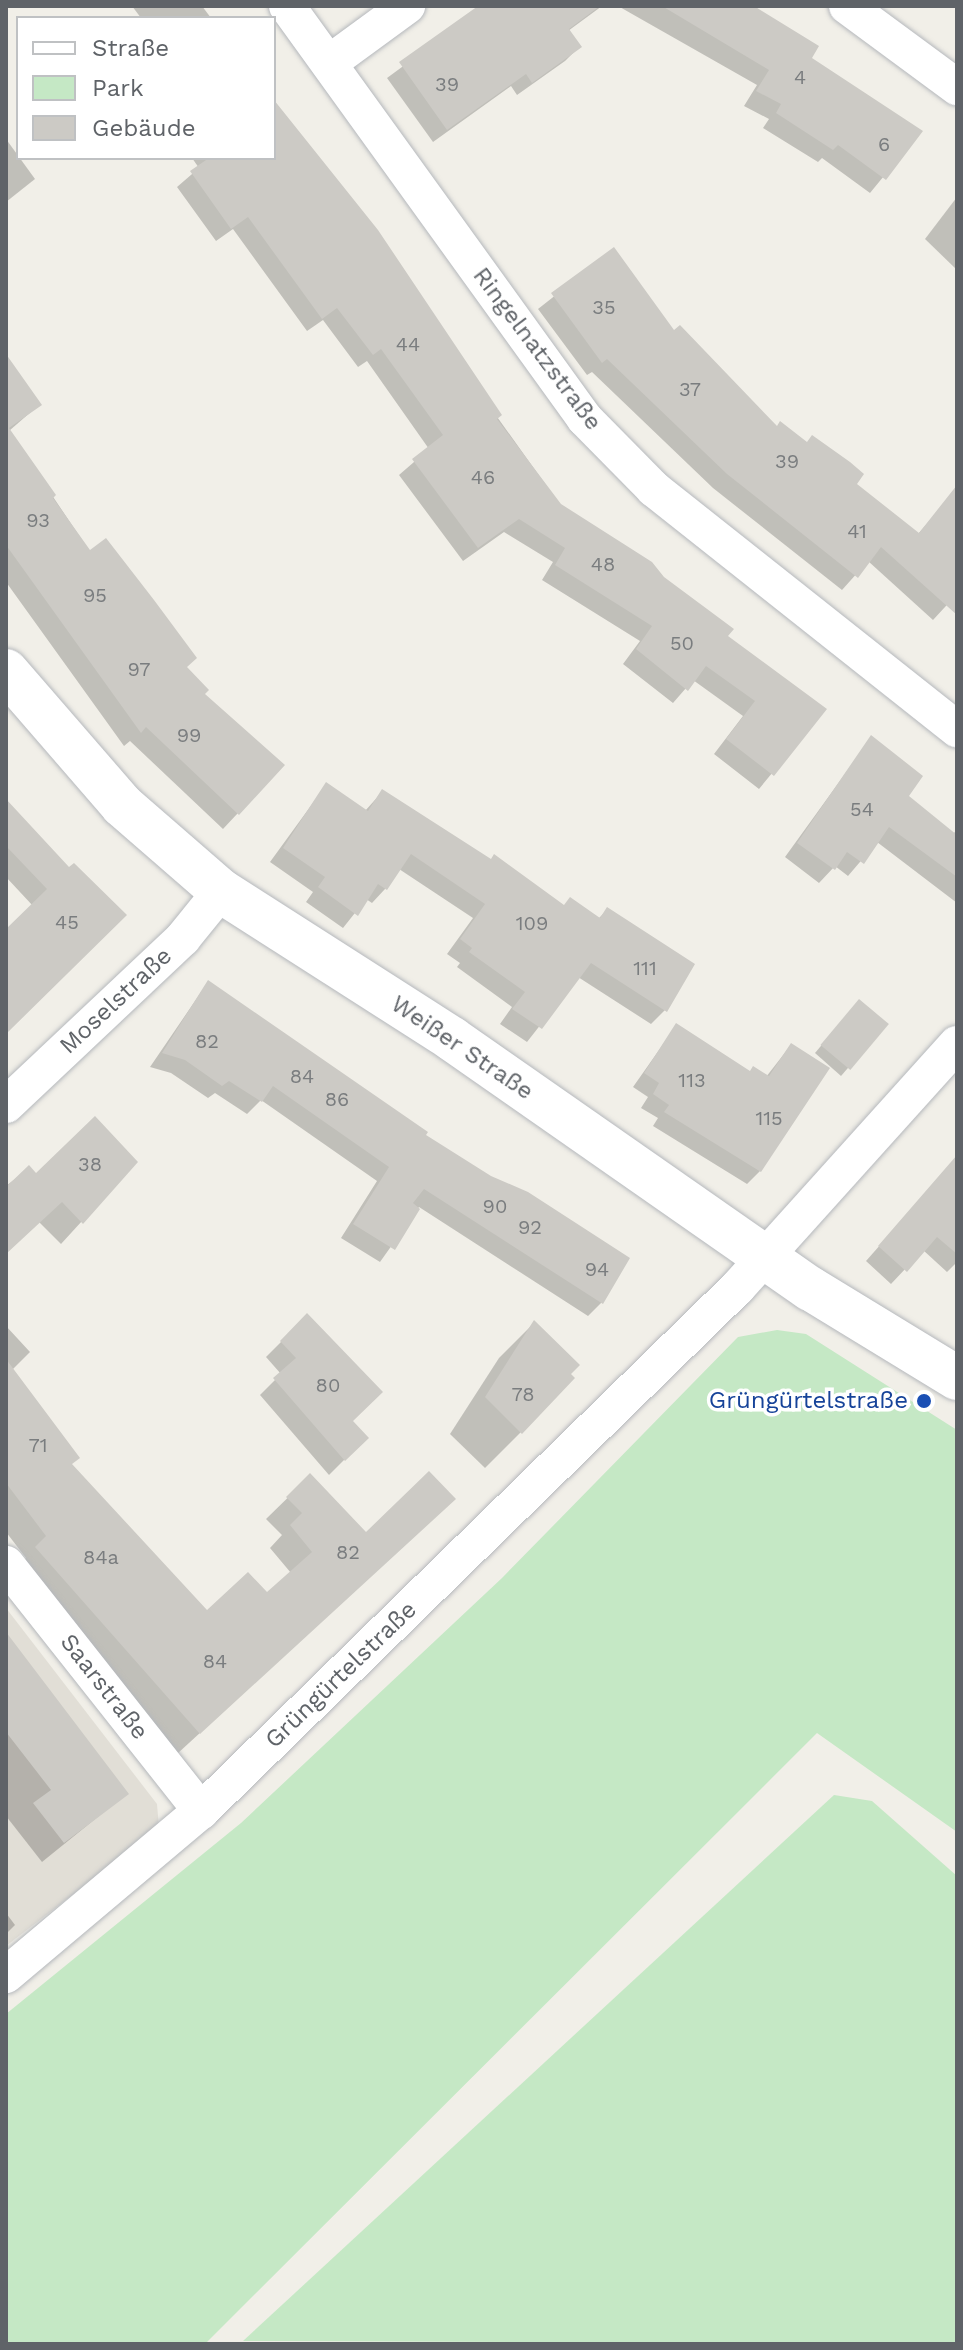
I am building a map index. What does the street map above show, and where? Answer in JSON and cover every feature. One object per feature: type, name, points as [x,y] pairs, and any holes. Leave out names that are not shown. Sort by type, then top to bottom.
[{"type":"street","name":"Ringelnatzstraße","points":[[287,6],[585,419],[654,489],[957,729]]},
{"type":"street","points":[[329,63],[407,6]]},
{"type":"street","points":[[847,6],[957,87]]},
{"type":"street","name":"Weißer Straße","points":[[6,671],[122,805],[221,891],[452,1039],[766,1259],[957,1378]]},
{"type":"street","name":"Moselstraße","points":[[6,1105],[183,938],[221,891]]},
{"type":"street","name":"Grüngürtelstraße","points":[[6,1975],[201,1811],[766,1259],[957,1044]]},
{"type":"street","name":"Saarstraße","points":[[6,1564],[201,1811]]},
{"type":"shaded area","points":[[6,1608],[157,1804],[159,1828],[6,1946]]},
{"type":"green space","points":[[777,1330],[806,1334],[957,1430],[957,1832],[817,1733],[205,2344],[6,2344],[6,2014],[241,1823],[502,1578],[738,1337]]},
{"type":"green space","points":[[834,1795],[872,1801],[957,1876],[957,2344],[243,2341]]},
{"type":"building","points":[[478,6],[600,6],[569,29],[582,47],[532,83],[526,74],[447,130],[399,62]]},
{"type":"building","points":[[662,6],[754,6],[819,46],[812,58],[923,131],[886,180],[838,145],[833,150],[776,113],[781,104],[756,91],[769,70]]},
{"type":"building","points":[[276,102],[378,230],[502,415],[497,419],[561,504],[652,562],[664,577],[734,629],[728,636],[827,709],[774,776],[726,739],[755,701],[706,666],[688,691],[636,649],[652,626],[555,565],[565,548],[519,519],[478,548],[412,459],[443,435],[381,349],[373,355],[337,308],[322,319],[248,217],[231,229],[190,171],[206,160],[276,160]]},
{"type":"building","points":[[614,247],[674,330],[680,325],[777,426],[780,421],[807,442],[812,435],[850,462],[864,474],[857,484],[919,533],[957,485],[957,615],[881,547],[858,578],[727,474],[607,359],[602,363],[551,293]]},
{"type":"building","points":[[6,354],[42,405],[9,428],[56,495],[53,498],[90,550],[106,538],[197,658],[187,667],[209,690],[205,694],[285,765],[239,815],[146,727],[141,733],[6,545]]},
{"type":"building","points":[[871,735],[923,776],[909,796],[957,835],[957,877],[889,827],[864,864],[847,852],[835,870],[797,843]]},
{"type":"building","points":[[326,782],[368,811],[382,789],[491,859],[494,854],[564,905],[570,897],[600,918],[607,907],[695,964],[667,1012],[591,963],[542,1029],[512,1009],[525,992],[469,952],[472,948],[460,939],[485,904],[411,854],[387,890],[378,884],[358,916],[318,887],[325,877],[283,848]]},
{"type":"building","points":[[6,799],[69,867],[74,863],[127,915],[6,1034],[6,929],[47,889],[6,846]]},
{"type":"building","points":[[208,980],[428,1132],[426,1135],[491,1176],[528,1192],[630,1258],[603,1304],[424,1189],[413,1203],[420,1209],[395,1250],[353,1224],[389,1167],[273,1086],[262,1102],[229,1081],[222,1086],[185,1060],[162,1053]]},
{"type":"building","points":[[859,999],[889,1024],[850,1070],[820,1045]]},
{"type":"building","points":[[676,1023],[750,1071],[753,1066],[769,1076],[791,1043],[830,1068],[761,1172],[664,1112],[669,1105],[653,1094],[659,1083],[644,1073]]},
{"type":"building","points":[[95,1116],[138,1162],[83,1224],[62,1202],[6,1254],[6,1187],[29,1165],[36,1173]]},
{"type":"building","points":[[957,1155],[957,1254],[937,1237],[907,1272],[878,1246]]},
{"type":"building","points":[[307,1313],[383,1392],[353,1421],[369,1438],[345,1461],[273,1378],[296,1358],[280,1341]]},
{"type":"building","points":[[534,1320],[580,1365],[571,1374],[575,1378],[522,1434],[485,1397]]},
{"type":"building","points":[[6,1359],[80,1458],[72,1464],[207,1610],[248,1572],[267,1592],[312,1552],[290,1525],[302,1513],[286,1497],[310,1473],[366,1532],[429,1471],[456,1499],[200,1734],[35,1547],[46,1536],[6,1483]]},
{"type":"building","points":[[6,1632],[129,1794],[64,1843],[33,1803],[51,1790],[6,1732]]},
{"type":"place","name":"Grüngürtelstraße","points":[[924,1401]]}]
